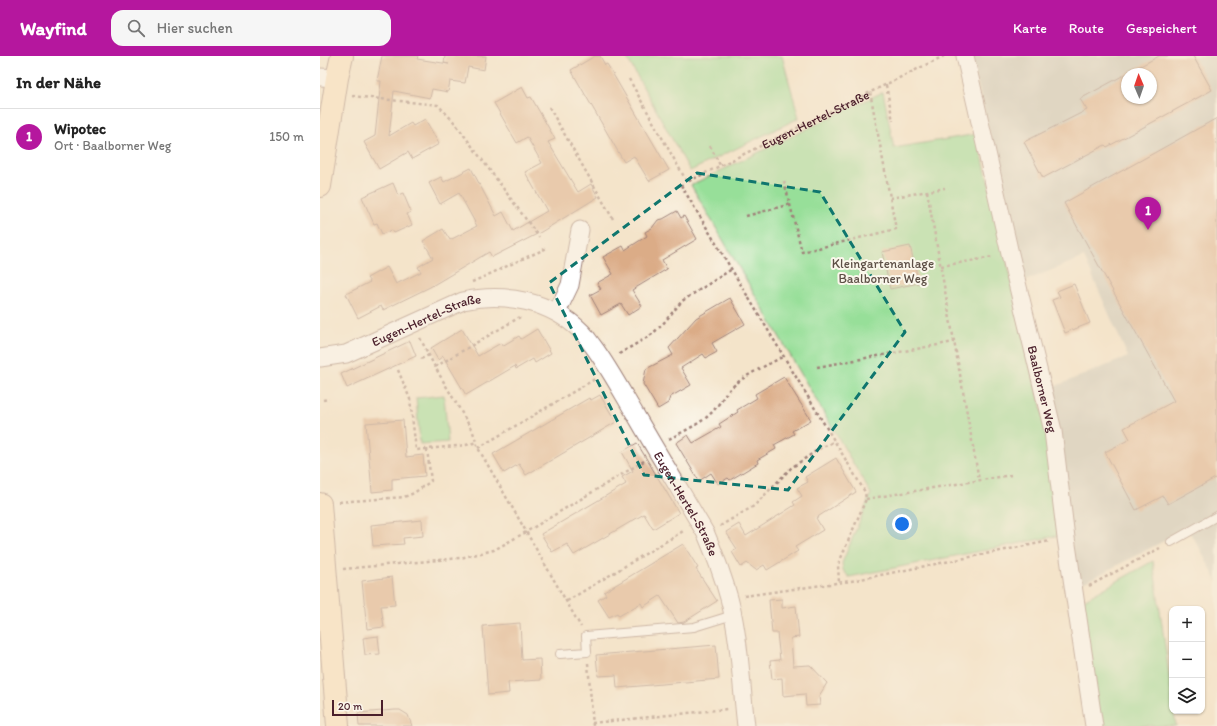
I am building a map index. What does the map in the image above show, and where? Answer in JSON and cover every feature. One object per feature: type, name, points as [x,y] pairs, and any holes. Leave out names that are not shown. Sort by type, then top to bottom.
[{"type":"street","points":[[320,186],[329,77],[342,56]]},
{"type":"street","name":"Baalborner Weg","points":[[965,56],[1010,254],[1053,431],[1066,538],[1094,726]]},
{"type":"street","points":[[557,312],[570,285],[580,230]]},
{"type":"street","name":"Eugen-Hertel-Straße","points":[[320,358],[346,354],[463,301],[478,298],[502,297],[534,303],[557,312],[582,332],[605,362],[706,534],[724,581],[733,615],[746,726]]},
{"type":"street","points":[[328,503],[325,632],[338,726]]},
{"type":"lane","points":[[1171,542],[1217,516]]},
{"type":"lane","points":[[560,654],[587,652],[586,636],[694,627],[733,615]]},
{"type":"path","name":"Eugen-Hertel-Straße","points":[[629,79],[687,182],[944,56]]},
{"type":"path","points":[[886,84],[893,121]]},
{"type":"path","points":[[784,181],[802,252],[896,230],[870,92]]},
{"type":"path","points":[[352,96],[438,105],[455,123],[539,237]]},
{"type":"path","points":[[549,107],[613,219]]},
{"type":"path","points":[[710,146],[720,165]]},
{"type":"path","points":[[681,185],[863,486],[866,499],[838,566],[839,583]]},
{"type":"path","points":[[890,198],[945,188]]},
{"type":"path","points":[[927,191],[979,480]]},
{"type":"path","points":[[746,216],[791,204]]},
{"type":"path","points":[[471,282],[547,248]]},
{"type":"path","points":[[941,266],[1010,254]]},
{"type":"path","points":[[613,357],[651,335],[662,325],[682,301],[732,269]]},
{"type":"path","points":[[435,367],[517,320],[525,312]]},
{"type":"path","points":[[417,332],[435,367],[473,432],[478,448],[586,636]]},
{"type":"path","points":[[817,367],[954,342]]},
{"type":"path","points":[[421,359],[429,355]]},
{"type":"path","points":[[664,442],[705,418],[714,410],[731,388],[747,376],[784,356]]},
{"type":"path","points":[[398,370],[410,399],[416,450],[466,445],[477,442]]},
{"type":"path","points":[[478,448],[598,377]]},
{"type":"path","points":[[323,400],[329,399]]},
{"type":"path","points":[[714,529],[754,506],[791,468],[819,449],[836,441]]},
{"type":"path","points":[[328,503],[404,497],[414,493],[431,481],[427,448]]},
{"type":"path","points":[[337,570],[460,558],[494,550],[648,458]]},
{"type":"path","points":[[866,499],[1012,474]]},
{"type":"path","points":[[567,601],[689,528]]},
{"type":"path","points":[[740,596],[839,583],[1066,538]]},
{"type":"path","points":[[1075,595],[1171,542]]},
{"type":"path","points":[[587,652],[592,724],[734,709]]},
{"type":"highlighted area","points":[[697,173],[820,192],[905,332],[788,490],[644,475],[549,283]]},
{"type":"shaded area","points":[[971,56],[1217,56],[1217,581],[1198,545],[1187,529],[1077,586],[1051,388],[1128,357],[1084,257],[1025,281]]},
{"type":"green space","points":[[626,56],[782,56],[799,118],[690,171]]},
{"type":"green space","name":"Kleingartenanlage Baalborner Weg","points":[[883,92],[894,148],[977,134],[1047,432],[1061,535],[849,577],[843,570],[842,563],[871,494],[691,185]]},
{"type":"green space","points":[[444,395],[448,442],[420,444],[416,398]]},
{"type":"green space","points":[[1153,561],[1169,675],[1169,714],[1174,714],[1176,726],[1100,726],[1082,601]]},
{"type":"building","points":[[382,56],[418,56],[417,59],[449,64],[444,63],[445,56],[486,56],[484,70],[468,67],[465,83],[450,81],[448,92],[432,89],[430,98],[394,91],[389,136],[411,123],[413,126],[425,119],[439,144],[412,159],[408,152],[379,169],[364,142],[375,136],[381,81],[377,81]]},
{"type":"building","points":[[595,56],[600,56],[605,65],[607,64],[669,170],[649,181],[634,156],[624,162],[571,70]]},
{"type":"building","points":[[1159,56],[1193,56],[1212,90],[1107,147],[1105,145],[1043,178],[1024,142],[1087,110],[1080,99],[1121,77],[1121,104],[1157,104],[1157,68],[1137,68]]},
{"type":"building","points":[[522,87],[528,98],[531,97],[555,139],[548,142],[578,192],[591,184],[598,197],[541,232],[492,257],[489,252],[430,287],[383,310],[381,306],[358,318],[346,294],[370,282],[367,278],[387,267],[396,284],[421,272],[418,267],[433,258],[423,241],[443,229],[450,240],[477,226],[459,193],[440,204],[429,183],[441,177],[444,182],[471,168],[496,216],[503,212],[513,231],[547,211],[525,172],[542,163],[527,137],[517,143],[494,103]]},
{"type":"building","points":[[1217,118],[1217,477],[1168,504],[1163,496],[1136,510],[1105,452],[1130,439],[1124,428],[1174,401],[1064,203]]},
{"type":"building","points":[[393,183],[398,195],[403,193],[411,212],[407,214],[412,225],[394,233],[392,230],[382,234],[377,223],[374,224],[362,197]]},
{"type":"building","points":[[677,211],[681,218],[684,216],[697,239],[662,260],[667,269],[632,290],[642,306],[628,315],[621,304],[601,315],[590,295],[601,289],[597,283],[613,274],[603,257],[623,246],[625,250],[647,236],[645,232],[652,228],[658,220],[663,219]]},
{"type":"building","points":[[910,246],[919,283],[890,289],[882,252]]},
{"type":"building","points":[[1074,284],[1090,323],[1065,333],[1052,300],[1060,297],[1057,291]]},
{"type":"building","points":[[730,298],[745,324],[712,343],[717,352],[706,358],[703,354],[681,368],[691,385],[670,397],[668,403],[658,409],[643,384],[646,369],[673,355],[669,348],[696,318]]},
{"type":"building","points":[[462,329],[478,356],[501,343],[502,346],[519,336],[521,339],[537,329],[551,353],[535,363],[533,359],[516,369],[515,366],[466,395],[443,356],[438,360],[431,348]]},
{"type":"building","points":[[410,341],[416,356],[347,388],[341,374]]},
{"type":"building","points":[[784,377],[811,420],[792,431],[794,434],[774,445],[776,449],[757,460],[758,463],[730,480],[728,478],[718,484],[711,473],[699,481],[676,443],[688,435],[693,443],[721,427],[719,424],[738,412],[737,410],[757,398],[755,394]]},
{"type":"building","points":[[600,395],[616,422],[526,475],[519,464],[504,473],[493,454],[589,398],[591,400]]},
{"type":"building","points":[[403,420],[406,457],[423,455],[425,476],[392,479],[392,490],[372,492],[366,423]]},
{"type":"building","points":[[637,443],[679,513],[653,529],[644,514],[574,555],[567,544],[552,552],[541,534],[626,484],[622,477],[633,471],[622,452]]},
{"type":"building","points":[[836,458],[856,492],[816,518],[823,530],[795,547],[798,551],[767,570],[764,565],[756,570],[747,563],[741,567],[732,552],[737,549],[726,532],[739,524],[746,536],[795,505],[793,502],[802,496],[797,488],[808,482],[805,477]]},
{"type":"building","points":[[422,520],[423,536],[403,538],[404,544],[373,546],[371,525]]},
{"type":"building","points":[[683,544],[698,568],[696,569],[717,601],[684,622],[678,623],[660,596],[643,607],[641,603],[619,616],[617,613],[609,617],[598,600],[606,595],[604,592]]},
{"type":"building","points":[[392,577],[395,605],[381,606],[384,627],[367,629],[362,581]]},
{"type":"building","points":[[782,599],[782,608],[796,606],[799,637],[791,638],[793,666],[810,665],[827,683],[819,696],[820,705],[806,706],[805,694],[783,696],[782,678],[772,679],[770,661],[780,660],[777,633],[772,633],[769,600]]},
{"type":"building","points":[[520,623],[522,660],[540,659],[541,680],[508,682],[509,693],[488,695],[483,626]]},
{"type":"building","points":[[378,636],[380,654],[365,655],[363,638]]},
{"type":"building","points":[[716,645],[719,679],[617,688],[616,675],[598,676],[596,655]]},
{"type":"building","points":[[400,710],[408,715],[412,726],[359,726],[358,713]]},
{"type":"place","name":"Wipotec","points":[[1148,230]]}]
